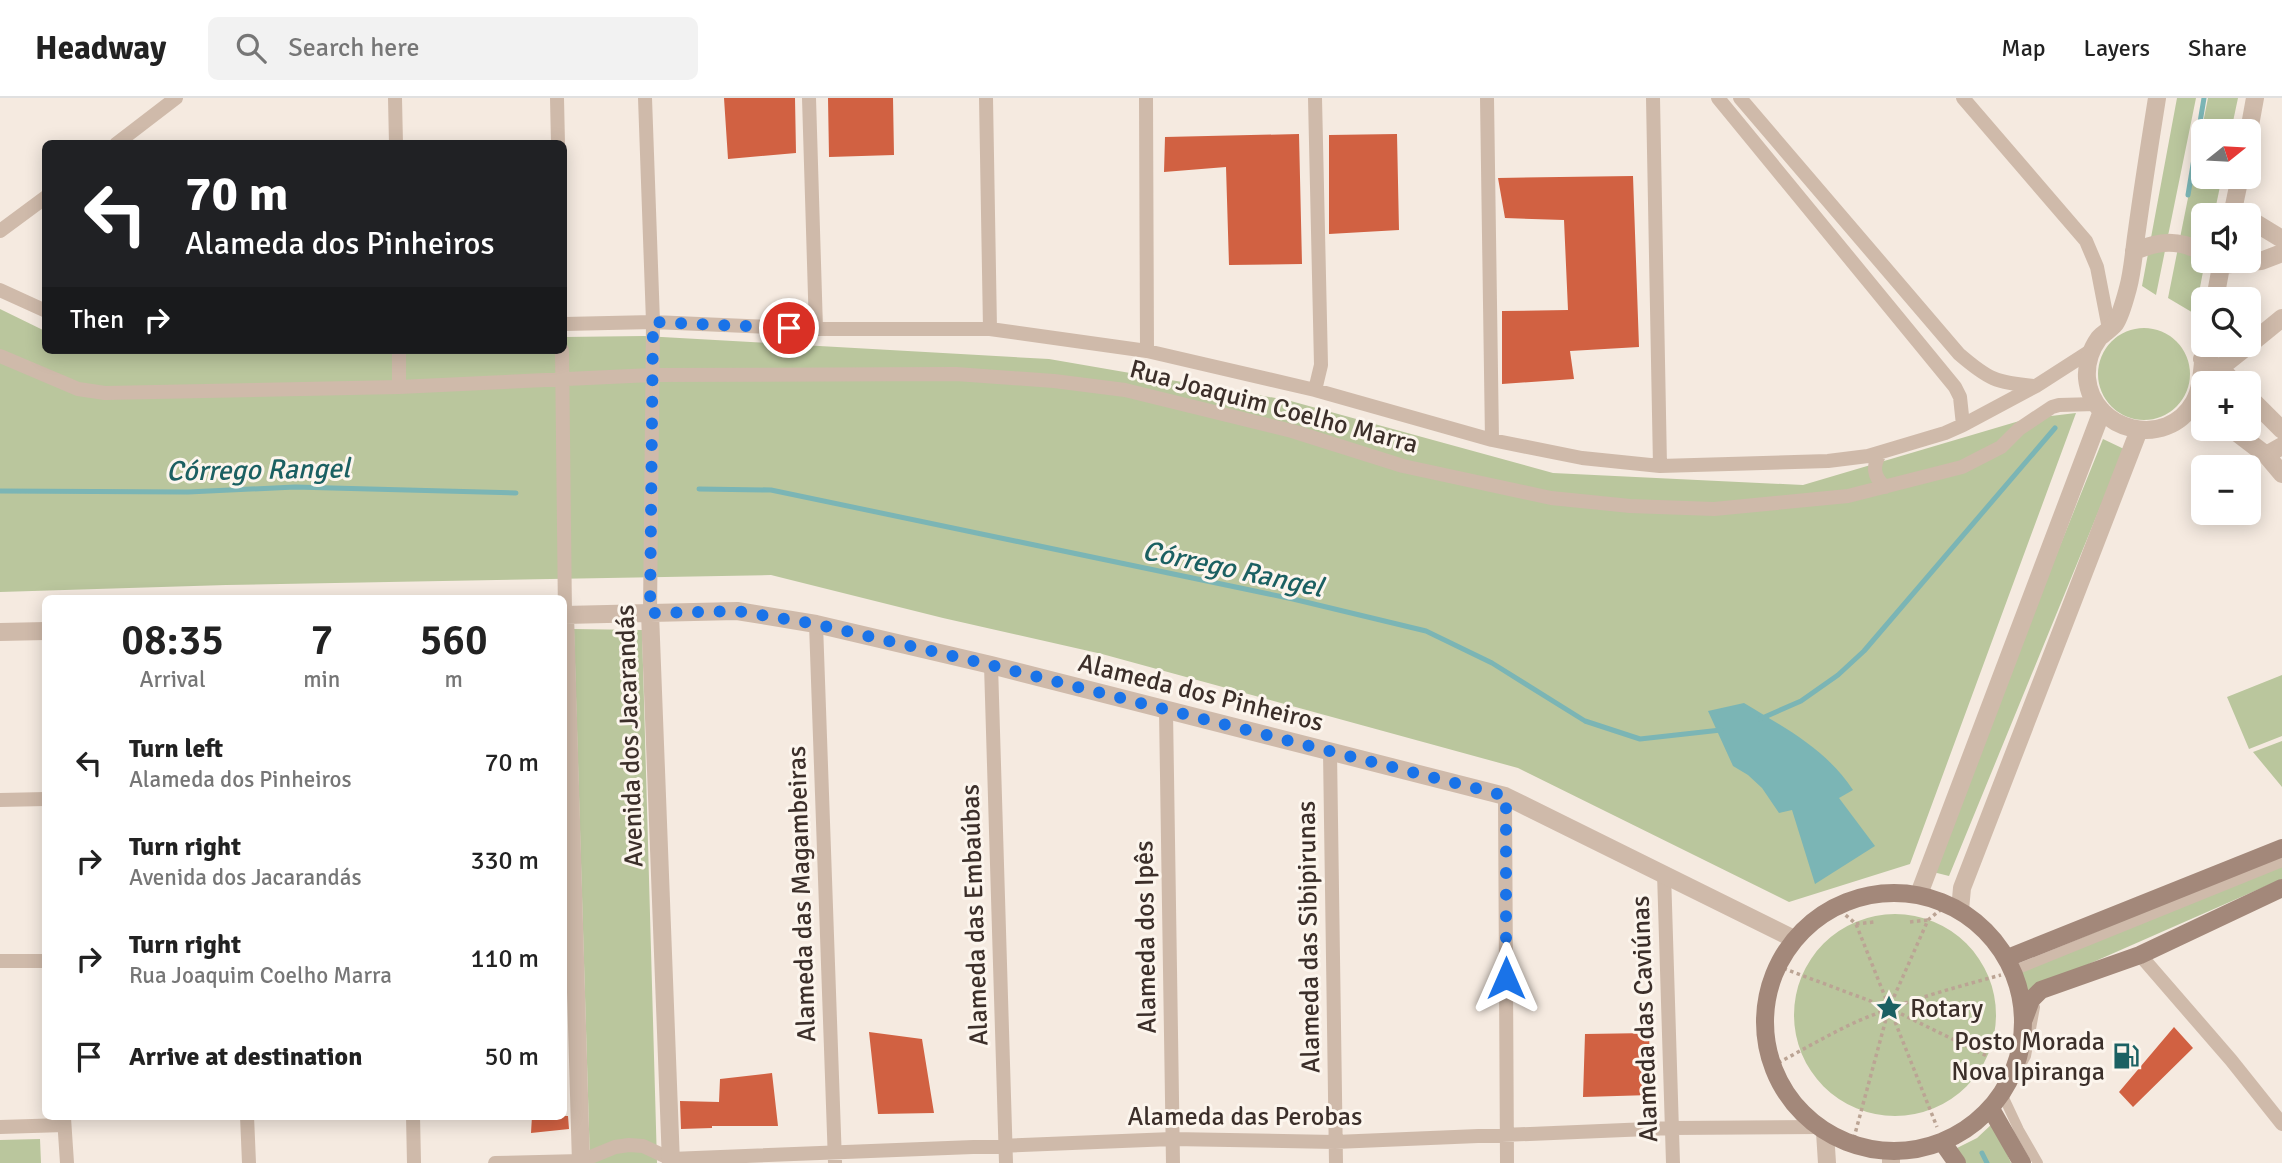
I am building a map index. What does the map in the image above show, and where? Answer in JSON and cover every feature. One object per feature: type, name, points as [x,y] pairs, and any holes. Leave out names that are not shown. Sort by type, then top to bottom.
[{"type":"main road","points":[[2012,964],[2282,848]]},
{"type":"main road","points":[[2024,1019],[2021,995],[2012,964],[1982,927],[1954,907],[1919,894],[1876,893],[1835,906],[1814,920],[1794,939],[1777,966],[1767,998],[1765,1032],[1772,1066],[1787,1094],[1807,1118],[1852,1145],[1891,1158],[1943,1143],[1969,1129],[1991,1109],[2009,1082],[2020,1052],[2024,1019],[2031,1000],[2041,990],[2140,955],[2282,888]]},
{"type":"main road","points":[[1991,1109],[2022,1163]]},
{"type":"main road","points":[[1943,1143],[1957,1163]]},
{"type":"street","points":[[121,140],[176,98]]},
{"type":"street","points":[[395,98],[396,140]]},
{"type":"street","points":[[557,98],[558,140]]},
{"type":"street","name":"Avenida dos Jacarandás","points":[[645,98],[653,322],[650,613],[669,1162]]},
{"type":"street","points":[[809,98],[816,329]]},
{"type":"street","points":[[986,98],[990,329]]},
{"type":"street","points":[[1146,98],[1147,351]]},
{"type":"street","points":[[1315,98],[1321,365],[1315,390]]},
{"type":"street","points":[[1487,98],[1492,440]]},
{"type":"street","points":[[1653,98],[1660,466]]},
{"type":"street","points":[[1718,98],[1955,387],[1963,425]]},
{"type":"street","points":[[1740,98],[1959,354],[1984,376],[2001,382],[2036,386]]},
{"type":"street","points":[[1963,98],[2086,241],[2097,267],[2109,329]]},
{"type":"street","points":[[2157,98],[2129,286],[2115,324],[2092,350],[2087,378],[2099,408],[2122,426],[2139,430],[2157,429],[2191,410]]},
{"type":"street","points":[[2251,119],[2255,98]]},
{"type":"street","points":[[0,231],[42,200]]},
{"type":"street","points":[[2261,226],[2282,239]]},
{"type":"street","points":[[2134,251],[2155,243],[2171,243],[2191,249]]},
{"type":"street","points":[[2261,261],[2282,253]]},
{"type":"street","points":[[0,290],[42,309]]},
{"type":"street","points":[[2261,335],[2282,318]]},
{"type":"street","name":"Rua Joaquim Coelho Marra","points":[[567,324],[653,322],[816,329],[990,329],[1147,351],[1315,390],[1492,440],[1582,458],[1660,466],[1828,461],[1881,452],[1963,425],[2036,386],[2092,350]]},
{"type":"street","points":[[399,354],[399,387]]},
{"type":"street","points":[[562,354],[564,595]]},
{"type":"street","name":"Rua Joaquim Coelho Marra","points":[[0,356],[78,389],[105,393],[399,387],[652,375],[956,374],[1054,381],[1125,390],[1292,431],[1403,466],[1551,498],[1630,506],[1714,509],[1848,496],[1962,467],[1987,455],[2052,407],[2059,405],[2099,408]]},
{"type":"street","points":[[2209,357],[2223,371]]},
{"type":"street","points":[[2220,368],[2234,357]]},
{"type":"street","points":[[1919,894],[2099,408]]},
{"type":"street","points":[[2261,409],[2282,430]]},
{"type":"street","points":[[1954,907],[2139,430]]},
{"type":"street","points":[[2256,441],[2274,450],[2282,474]]},
{"type":"street","points":[[1881,452],[1876,460],[1875,474],[1876,479],[1885,487]]},
{"type":"street","name":"Alameda dos Pinheiros","points":[[567,615],[737,611],[816,624],[991,665],[1506,796],[1794,939]]},
{"type":"street","name":"Alameda das Magambeiras","points":[[816,624],[835,1158]]},
{"type":"street","points":[[0,632],[42,631]]},
{"type":"street","name":"Alameda das Embaúbas","points":[[991,665],[1006,1163]]},
{"type":"street","points":[[567,701],[583,1162]]},
{"type":"street","name":"Alameda dos Ipês","points":[[1166,711],[1173,1163]]},
{"type":"street","name":"Alameda das Sibipirunas","points":[[1330,751],[1336,1163]]},
{"type":"street","points":[[1506,796],[1507,1163]]},
{"type":"street","points":[[0,800],[42,799]]},
{"type":"street","points":[[2012,964],[2282,862]]},
{"type":"street","name":"Alameda das Caviúnas","points":[[1664,873],[1673,1163]]},
{"type":"street","points":[[2140,955],[2231,1060],[2282,1124]]},
{"type":"street","points":[[0,961],[42,961]]},
{"type":"street","points":[[2037,994],[2026,1055],[2003,1097],[2038,1163]]},
{"type":"street","points":[[247,1120],[249,1163]]},
{"type":"street","points":[[412,1120],[414,1163]]},
{"type":"street","points":[[0,1127],[64,1121],[67,1163]]},
{"type":"street","name":"Alameda das Perobas","points":[[495,1163],[583,1162],[615,1147],[629,1146],[643,1146],[669,1162],[835,1158],[1006,1144],[1172,1139],[1335,1143],[1507,1133],[1672,1128],[1823,1130]]},
{"type":"street","points":[[1823,1130],[1827,1163]]},
{"type":"path","points":[[1835,906],[1856,924],[1943,1143]]},
{"type":"path","points":[[1910,922],[1928,920],[1954,907]]},
{"type":"path","points":[[1852,1145],[1889,1008],[1928,920]]},
{"type":"path","points":[[1856,924],[1874,922]]},
{"type":"path","points":[[1772,1066],[1889,1008],[2012,964]]},
{"type":"path","points":[[1777,966],[1889,1008],[1987,1056]]},
{"type":"green space","points":[[2177,98],[2196,98],[2156,295],[2142,286]]},
{"type":"green space","points":[[2208,98],[2238,98],[2234,119],[2204,119]]},
{"type":"green space","points":[[2191,183],[2191,189],[2219,189],[2217,203],[2191,203],[2191,273],[2203,273],[2200,287],[2191,287],[2191,312],[2168,298]]},
{"type":"green space","points":[[0,309],[42,330],[42,354],[567,354],[567,337],[644,336],[1049,359],[1287,400],[1553,473],[1803,485],[2026,419],[2076,413],[1910,864],[1789,902],[1518,768],[1102,654],[771,575],[0,592]]},
{"type":"green space","points":[[2144,328],[2162,331],[2177,341],[2187,356],[2190,374],[2187,392],[2177,407],[2162,417],[2144,420],[2126,417],[2111,407],[2101,392],[2098,374],[2101,356],[2111,341],[2126,331]]},
{"type":"green space","points":[[2103,439],[2124,449],[1949,876],[1929,871]]},
{"type":"green space","points":[[574,629],[642,630],[657,1163],[590,1163]]},
{"type":"green space","points":[[2282,675],[2282,736],[2249,749],[2227,697]]},
{"type":"green space","points":[[2282,741],[2282,787],[2253,752]]},
{"type":"green space","points":[[2282,852],[2282,879],[2025,992],[2013,968]]},
{"type":"green space","points":[[1895,914],[1934,922],[1951,931],[1966,944],[1979,959],[1988,976],[1996,1015],[1988,1054],[1979,1071],[1966,1086],[1951,1099],[1934,1108],[1895,1116],[1856,1108],[1839,1099],[1824,1086],[1811,1071],[1802,1054],[1794,1015],[1802,976],[1811,959],[1824,944],[1839,931],[1856,922]]},
{"type":"green space","points":[[1993,1123],[2011,1163],[1961,1163],[1953,1150],[1977,1138]]},
{"type":"green space","points":[[40,1139],[41,1163],[0,1163],[0,1140]]},
{"type":"water","points":[[1744,703],[1804,740],[1842,775],[1853,790],[1839,798],[1875,846],[1815,884],[1792,810],[1779,813],[1762,788],[1733,766],[1708,711]]},
{"type":"building","points":[[724,98],[795,98],[796,153],[728,159]]},
{"type":"building","points":[[828,98],[893,98],[894,155],[829,157]]},
{"type":"building","points":[[1299,134],[1302,264],[1229,265],[1226,167],[1164,172],[1165,137]]},
{"type":"building","points":[[1397,134],[1399,230],[1329,234],[1329,135]]},
{"type":"building","points":[[1633,176],[1639,347],[1570,351],[1574,379],[1502,384],[1502,311],[1568,310],[1564,220],[1505,218],[1498,178]]},
{"type":"building","points":[[2174,1027],[2193,1048],[2133,1107],[2119,1092]]},
{"type":"building","points":[[869,1032],[922,1039],[934,1113],[878,1114]]},
{"type":"building","points":[[1649,1033],[1651,1095],[1583,1097],[1585,1034]]},
{"type":"building","points":[[772,1073],[778,1126],[681,1129],[680,1101],[719,1102],[720,1079]]},
{"type":"building","points":[[568,1116],[569,1129],[531,1133],[532,1120],[567,1120]]},
{"type":"waterway","points":[[2188,195],[2204,98]]},
{"type":"waterway","points":[[1760,719],[1801,701],[1838,675],[1864,651],[2055,428]]},
{"type":"waterway","name":"Córrego Rangel","points":[[0,491],[188,492],[295,487],[516,493]]},
{"type":"waterway","name":"Córrego Rangel","points":[[699,489],[771,490],[1293,599],[1426,631],[1492,663],[1585,721],[1640,739],[1721,730]]},
{"type":"waterway","points":[[1982,1153],[1987,1163]]},
{"type":"place","name":"Rotary","points":[[1889,1008]]},
{"type":"place","name":"Posto Morada Nova Ipiranga","points":[[2126,1056]]},
{"type":"route","points":[[789,328],[653,322],[650,613],[737,611],[816,624],[991,665],[1506,796],[1506,978]]}]
